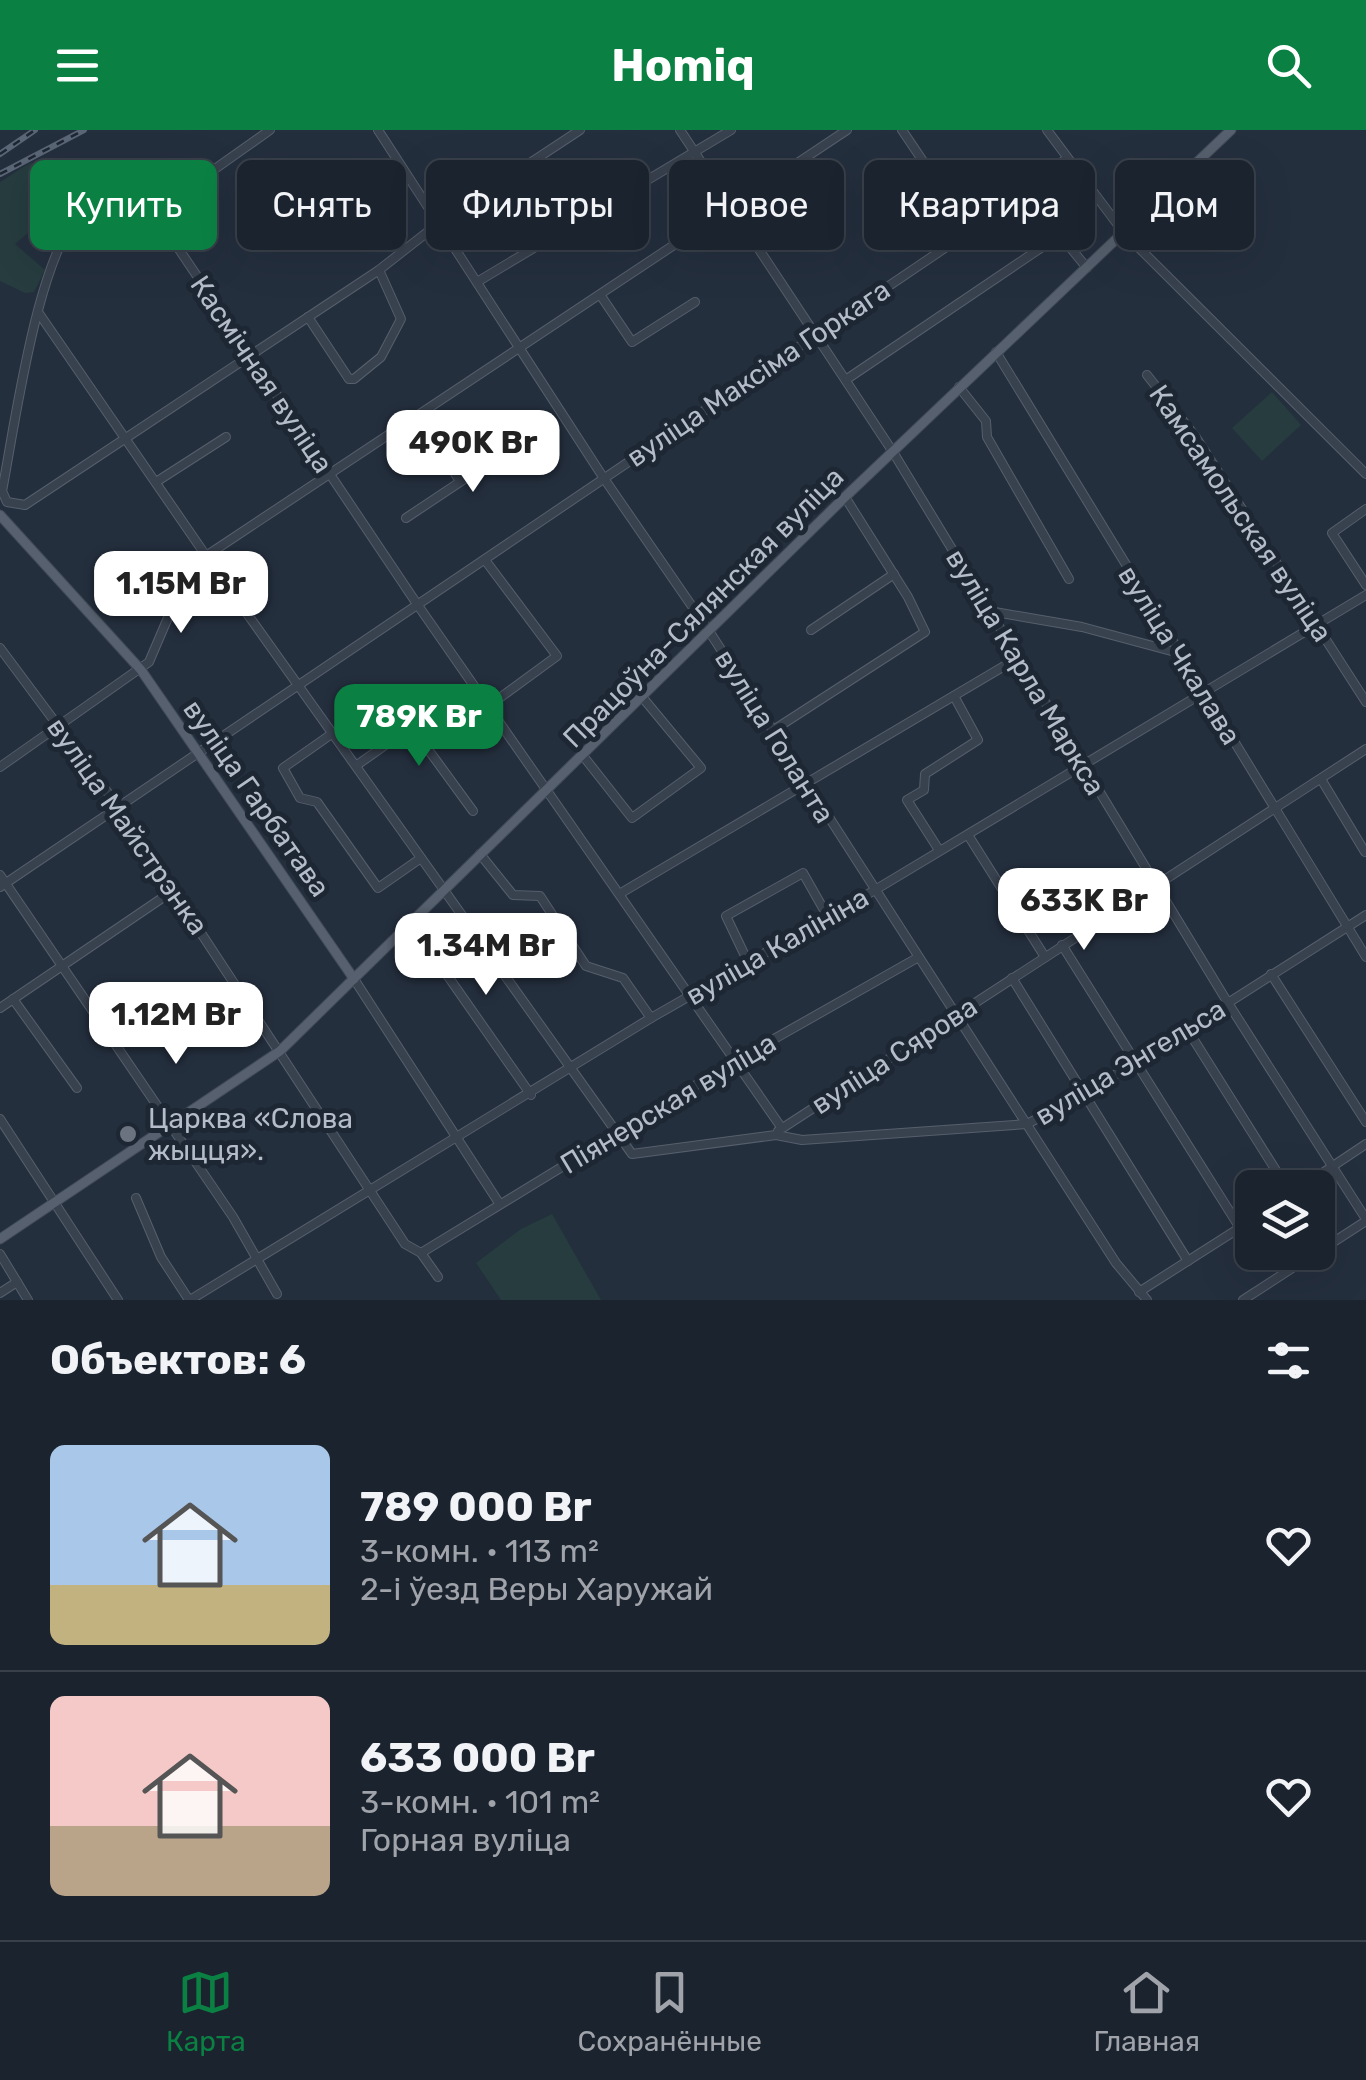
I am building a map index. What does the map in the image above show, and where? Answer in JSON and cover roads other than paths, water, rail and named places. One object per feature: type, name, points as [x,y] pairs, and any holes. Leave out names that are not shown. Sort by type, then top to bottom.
[{"type":"main road","name":"Працоўна-Сялянская вуліца","points":[[1200,160],[1231,130]]},
{"type":"main road","name":"Працоўна-Сялянская вуліца","points":[[0,1239],[280,1051],[959,387],[1115,242]]},
{"type":"main road","name":"вуліца Гарбатава","points":[[0,515],[140,670],[354,979]]},
{"type":"street","points":[[217,167],[270,130]]},
{"type":"street","name":"вуліца Голанта","points":[[378,130],[426,203]]},
{"type":"street","points":[[535,160],[580,130]]},
{"type":"street","name":"вуліца Карла Маркса","points":[[680,130],[700,160]]},
{"type":"street","points":[[476,282],[732,130]]},
{"type":"street","points":[[803,160],[848,130]]},
{"type":"street","points":[[902,130],[922,160]]},
{"type":"street","points":[[1047,130],[1115,222]]},
{"type":"street","points":[[60,250],[38,312],[2,491],[6,502],[25,504],[379,270],[426,233]]},
{"type":"street","points":[[847,379],[1060,235],[1087,268]]},
{"type":"street","name":"Касмічная вуліца","points":[[180,250],[417,604],[738,1060],[778,1131]]},
{"type":"street","name":"вуліца Голанта","points":[[456,250],[602,477],[709,631],[1116,1263],[1148,1300]]},
{"type":"street","points":[[0,768],[149,662],[185,578],[206,556],[669,250]]},
{"type":"street","name":"вуліца Карла Маркса","points":[[759,250],[893,452],[1016,659],[1366,1220]]},
{"type":"street","name":"вуліца Максіма Горкага","points":[[2,882],[942,250]]},
{"type":"street","points":[[1141,250],[1366,474]]},
{"type":"street","points":[[308,317],[349,379],[354,379],[381,357],[402,319],[379,270]]},
{"type":"street","points":[[601,296],[628,344],[695,302]]},
{"type":"street","points":[[38,312],[206,556],[618,1132]]},
{"type":"street","name":"вуліца Чкалава","points":[[996,352],[1175,652],[1276,806],[1366,957]]},
{"type":"street","name":"Камсамольская вуліца","points":[[1147,375],[1196,436],[1366,702]]},
{"type":"street","points":[[959,387],[986,421],[987,437],[1069,580]]},
{"type":"street","points":[[416,416],[460,481]]},
{"type":"street","points":[[156,482],[226,436]]},
{"type":"street","points":[[406,518],[520,442]]},
{"type":"street","points":[[772,731],[925,632],[894,574],[845,498]]},
{"type":"street","points":[[1366,509],[1332,533],[1366,585]]},
{"type":"street","points":[[485,560],[557,656],[490,705]]},
{"type":"street","points":[[811,630],[894,574]]},
{"type":"street","name":"вуліца Калініна","points":[[190,1300],[369,1188],[531,1095],[651,1018],[875,890],[1081,763],[1366,596]]},
{"type":"street","points":[[988,610],[1082,627],[1175,652]]},
{"type":"street","name":"вуліца Майстрэнка","points":[[0,648],[117,805],[405,1244],[421,1253],[438,1277]]},
{"type":"street","points":[[622,894],[1016,659]]},
{"type":"street","points":[[939,850],[907,800],[924,790],[925,774],[978,740],[954,696]]},
{"type":"street","points":[[584,757],[632,818],[700,768],[643,698]]},
{"type":"street","points":[[396,704],[473,811]]},
{"type":"street","points":[[357,765],[412,727]]},
{"type":"street","points":[[333,733],[283,768],[300,798],[317,802],[378,888],[421,858]]},
{"type":"street","name":"вуліца Сярова","points":[[778,1131],[1366,749]]},
{"type":"street","points":[[1321,779],[1365,852]]},
{"type":"street","points":[[968,835],[1045,956]]},
{"type":"street","points":[[480,854],[513,895],[540,896],[586,966],[623,978],[651,1018]]},
{"type":"street","points":[[748,962],[726,916],[803,873],[828,917]]},
{"type":"street","points":[[2,882],[171,1126],[278,1294]]},
{"type":"street","points":[[0,1008],[174,890]]},
{"type":"street","name":"вуліца Энгельса","points":[[618,1132],[632,1154],[778,1131],[802,1140],[1026,1124],[1085,1094],[1366,915]]},
{"type":"street","points":[[410,922],[531,1095]]},
{"type":"street","points":[[1062,944],[1235,1220]]},
{"type":"street","name":"Піянерская вуліца","points":[[421,1253],[738,1060],[917,958]]},
{"type":"street","points":[[1271,974],[1366,1122]]},
{"type":"street","points":[[1012,978],[1188,1262]]},
{"type":"street","name":"вуліца Гарбатава","points":[[354,979],[499,1203]]},
{"type":"street","points":[[98,1018],[137,992],[174,1048],[246,999]]},
{"type":"street","points":[[13,999],[77,1088]]},
{"type":"street","points":[[1188,1028],[1277,1170]]},
{"type":"street","points":[[0,1119],[118,1300]]},
{"type":"street","points":[[1326,1170],[1366,1144]]},
{"type":"street","points":[[136,1198],[160,1257],[190,1300]]},
{"type":"street","points":[[1335,1240],[1366,1220]]},
{"type":"street","points":[[1139,1292],[1235,1231]]},
{"type":"street","points":[[0,1254],[28,1300]]},
{"type":"street","points":[[1242,1300],[1289,1270]]},
{"type":"street","points":[[0,1293],[17,1282]]},
{"type":"railway","points":[[0,154],[35,130]]},
{"type":"railway","points":[[0,174],[84,130]]},
{"type":"place","name":"Царква «Слова жыцця».","points":[[128,1134]]}]
